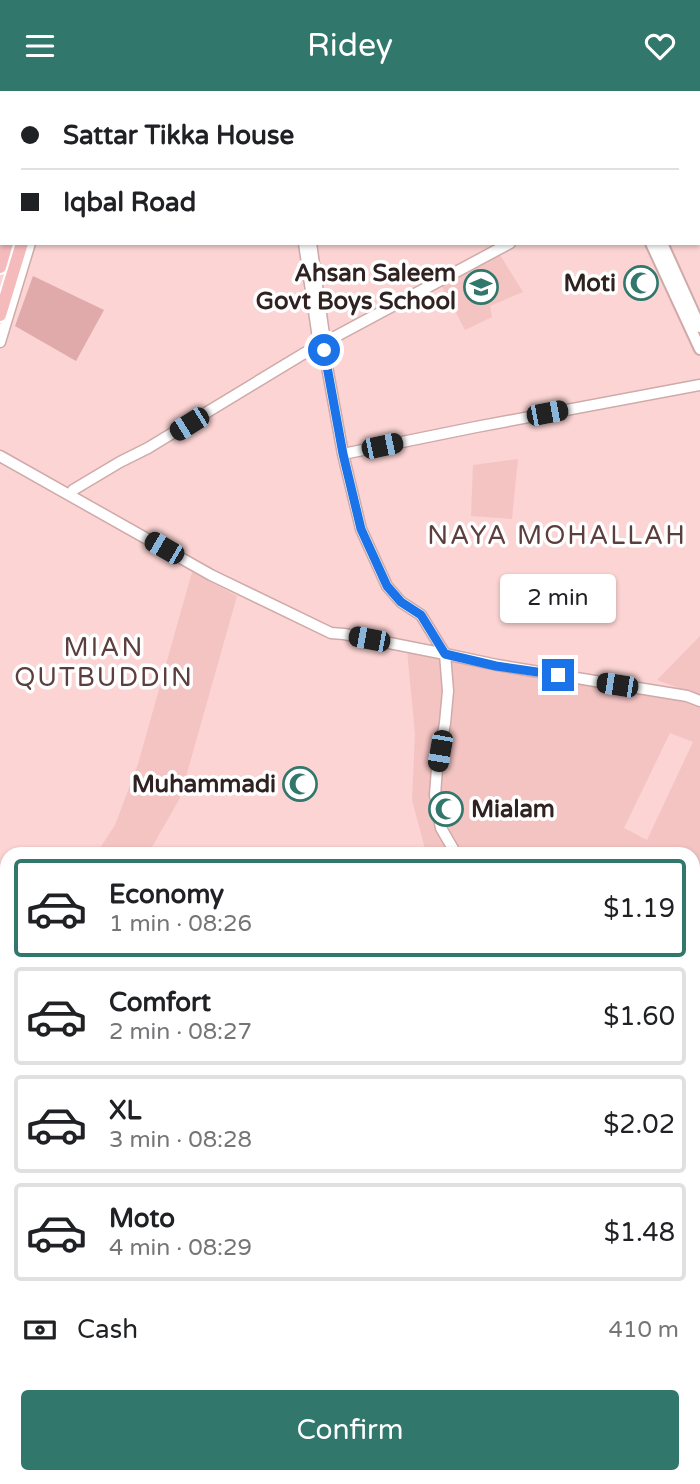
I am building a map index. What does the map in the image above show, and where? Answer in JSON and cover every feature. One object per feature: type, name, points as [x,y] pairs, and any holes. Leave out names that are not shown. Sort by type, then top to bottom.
[{"type":"main road","points":[[0,268],[6,245]]},
{"type":"main road","points":[[0,315],[21,245]]},
{"type":"main road","points":[[652,245],[700,349]]},
{"type":"main road","points":[[663,245],[700,327]]},
{"type":"street","points":[[0,342],[29,245]]},
{"type":"street","points":[[304,245],[343,454],[361,529],[387,586],[401,602],[421,615],[445,654],[448,691],[435,795],[441,828],[452,847]]},
{"type":"street","points":[[311,245],[323,346]]},
{"type":"street","points":[[72,493],[120,462],[323,346],[506,245]]},
{"type":"street","points":[[343,454],[700,384]]},
{"type":"street","points":[[0,449],[72,493]]},
{"type":"street","points":[[0,456],[213,569],[344,634],[496,666],[687,696],[700,701]]},
{"type":"shaded area","name":"Ahsan Saleem Govt Boys School","points":[[497,250],[523,292],[490,306],[492,317],[465,330],[439,281]]},
{"type":"shaded area","points":[[33,276],[104,310],[76,361],[15,326]]},
{"type":"shaded area","points":[[518,459],[512,519],[471,516],[473,465]]},
{"type":"shaded area","points":[[192,572],[237,596],[180,798],[152,847],[101,847],[115,825],[138,764]]},
{"type":"shaded area","points":[[700,636],[700,696],[657,680]]},
{"type":"shaded area","points":[[407,650],[700,701],[700,847],[424,847],[412,800],[415,734]],"holes":[[[670,733],[693,742],[647,840],[624,828]]]},
{"type":"place","name":"Moti","points":[[641,283]]},
{"type":"place","name":"Ahsan Saleem Govt Boys School","points":[[481,287]]},
{"type":"place","name":"Muhammadi","points":[[300,784]]},
{"type":"place","name":"Mialam","points":[[446,809]]},
{"type":"district","name":"NAYA MOHALLAH","points":[[557,535]]},
{"type":"district","name":"MIAN QUTBUDDIN","points":[[104,662]]},
{"type":"route","points":[[324,350],[343,454],[361,529],[387,586],[401,602],[421,615],[445,654],[496,666],[558,675]]}]
